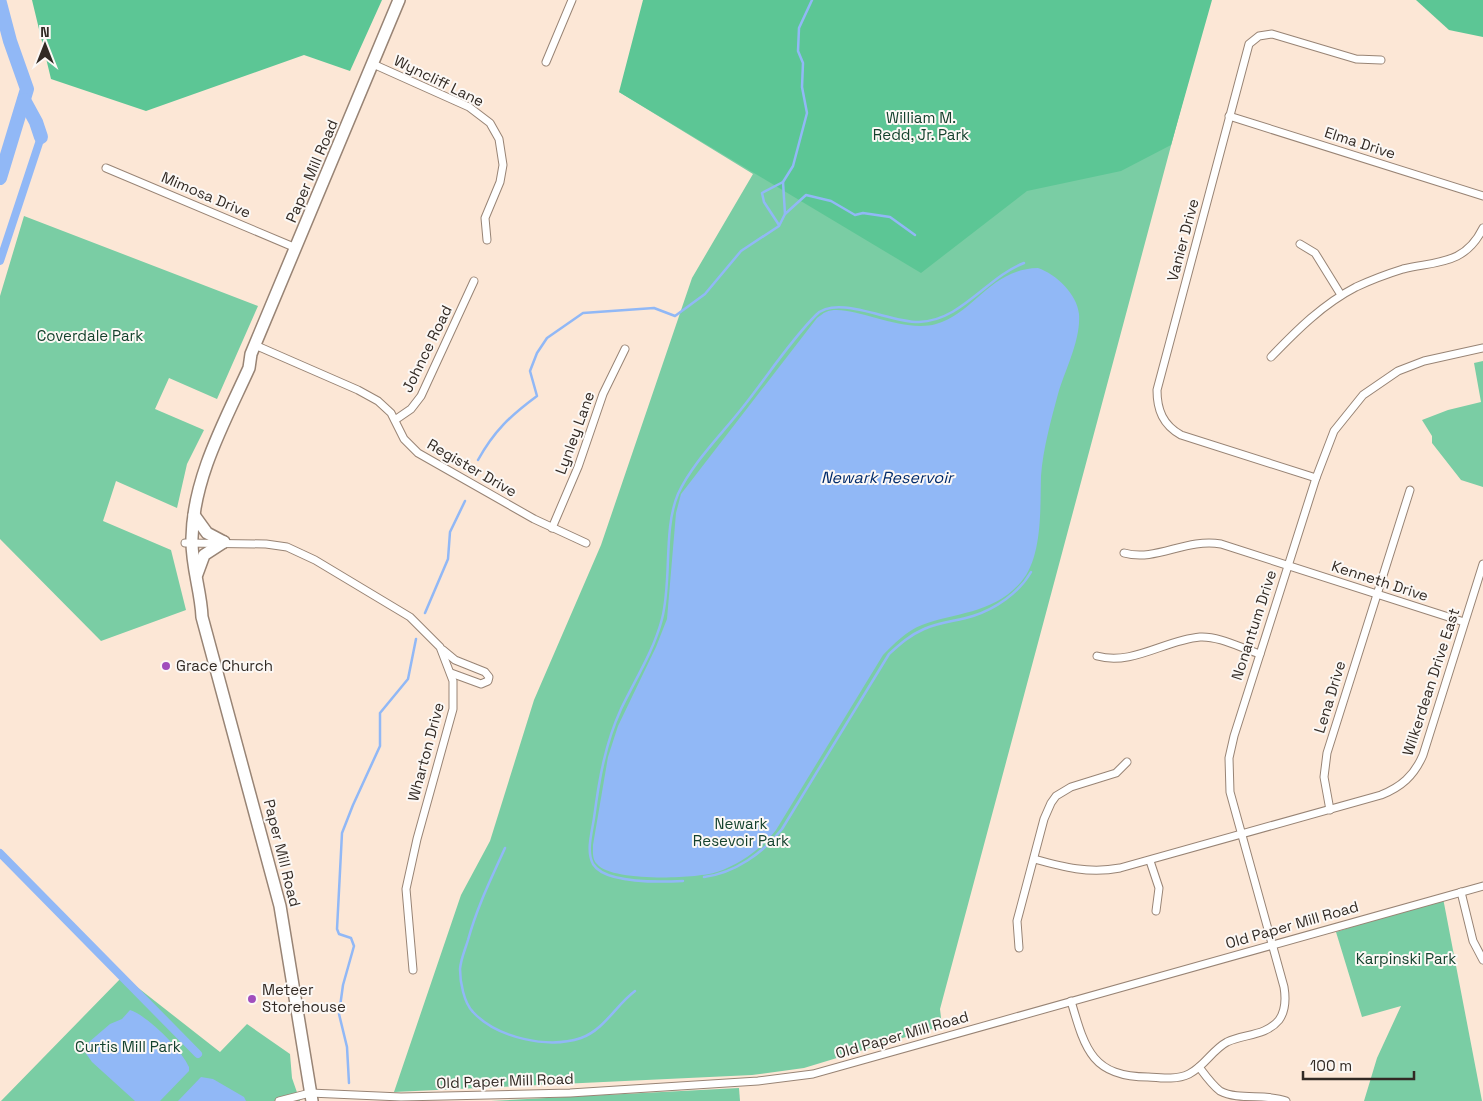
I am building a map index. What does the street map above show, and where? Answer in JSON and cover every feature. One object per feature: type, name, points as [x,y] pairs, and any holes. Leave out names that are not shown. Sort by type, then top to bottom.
[{"type":"main road","name":"Paper Mill Road","points":[[311,1097],[280,906],[202,617],[188,543],[204,474],[248,368],[253,349],[400,0]]},
{"type":"main road","name":"Paper Mill Road","points":[[202,617],[196,611],[188,582],[188,505],[197,472],[242,366],[253,349]]},
{"type":"main road","points":[[194,515],[207,533],[224,542],[204,555],[198,564],[196,580]]},
{"type":"street","points":[[546,62],[572,0]]},
{"type":"street","name":"Vanier Drive","points":[[1316,478],[1181,435],[1164,420],[1158,407],[1159,382],[1246,50],[1253,39],[1272,34],[1356,59],[1382,60]]},
{"type":"street","name":"Wyncliff Lane","points":[[373,64],[469,107],[490,123],[498,139],[503,165],[500,182],[485,218],[487,240]]},
{"type":"street","name":"Elma Drive","points":[[1230,116],[1483,196]]},
{"type":"street","name":"Mimosa Drive","points":[[106,168],[296,248]]},
{"type":"street","points":[[1271,357],[1298,329],[1342,295],[1370,281],[1401,270],[1452,259],[1473,244],[1483,228]]},
{"type":"street","points":[[1300,244],[1310,249],[1318,258],[1342,295]]},
{"type":"street","name":"Johnce Road","points":[[395,420],[411,409],[421,396],[474,282]]},
{"type":"street","name":"Lynley Lane","points":[[552,528],[578,467],[604,394],[625,348]]},
{"type":"street","name":"Nonantum Drive","points":[[1199,1067],[1215,1050],[1228,1042],[1261,1032],[1275,1024],[1281,1018],[1286,1002],[1284,987],[1230,792],[1229,758],[1234,736],[1316,478],[1334,431],[1353,406],[1375,386],[1411,366],[1483,348]]},
{"type":"street","name":"Register Drive","points":[[253,349],[369,396],[382,404],[395,420],[404,439],[418,453],[552,528],[586,543]]},
{"type":"street","name":"Lena Drive","points":[[1330,810],[1326,789],[1325,761],[1410,490]]},
{"type":"street","name":"Wharton Drive","points":[[188,543],[224,542],[287,547],[315,560],[410,616],[440,647],[451,673],[454,709],[417,839],[406,889],[413,970]]},
{"type":"street","name":"Kenneth Drive","points":[[1124,553],[1147,556],[1194,543],[1211,542],[1464,622]]},
{"type":"street","name":"Wilkerdean Drive East","points":[[1034,859],[1066,868],[1092,872],[1120,868],[1330,810],[1391,791],[1414,773],[1423,755],[1483,564]]},
{"type":"street","points":[[1097,656],[1117,659],[1199,638],[1215,639],[1260,654]]},
{"type":"street","points":[[440,647],[455,660],[485,672],[489,677],[488,682],[481,684],[451,673]]},
{"type":"street","points":[[1019,948],[1017,921],[1047,810],[1056,796],[1071,787],[1116,773],[1127,762]]},
{"type":"street","points":[[1150,861],[1159,888],[1156,911]]},
{"type":"street","name":"Old Paper Mill Road","points":[[278,1101],[311,1097],[359,1098],[570,1093],[789,1078],[825,1071],[1483,886]]},
{"type":"street","points":[[1461,892],[1473,941],[1483,960]]},
{"type":"street","points":[[1071,1002],[1085,1047],[1095,1061],[1110,1071],[1127,1076],[1173,1078],[1190,1074],[1199,1067],[1222,1092],[1235,1095],[1273,1097],[1286,1101]]},
{"type":"green space","points":[[32,0],[382,0],[350,71],[304,55],[146,111],[51,79]]},
{"type":"green space","name":"William M. Redd, Jr. Park","points":[[643,0],[1212,0],[1171,145],[1121,171],[1027,191],[921,273],[619,92]]},
{"type":"green space","name":"Newark Resevoir Park","points":[[1210,0],[940,1009],[942,1026],[804,1068],[752,1075],[394,1092],[461,895],[490,841],[534,700],[601,545],[692,278],[753,174],[619,92]]},
{"type":"green space","points":[[1416,0],[1483,0],[1483,37],[1449,30]]},
{"type":"green space","name":"Coverdale Park","points":[[24,216],[258,306],[217,399],[169,378],[155,409],[204,430],[187,464],[177,508],[116,481],[103,521],[171,550],[186,610],[101,641],[0,539],[0,296]]},
{"type":"green space","points":[[1483,361],[1483,487],[1461,480],[1432,443],[1432,436],[1422,420],[1448,410],[1481,402],[1474,363]]},
{"type":"green space","name":"Karpinski Park","points":[[1443,898],[1482,1101],[1364,1101],[1377,1058],[1401,1006],[1362,1017],[1336,932]]},
{"type":"green space","name":"Curtis Mill Park","points":[[123,976],[220,1052],[247,1024],[290,1054],[292,1078],[300,1101],[1,1101]]},
{"type":"green space","points":[[739,1088],[740,1101],[491,1101]]},
{"type":"water","name":"Newark Reservoir","points":[[1038,268],[1052,275],[1070,292],[1079,314],[1079,324],[1078,334],[1058,394],[1045,445],[1041,476],[1037,546],[1028,572],[1021,582],[1010,593],[987,606],[916,628],[901,638],[883,655],[776,830],[750,855],[734,865],[717,872],[691,876],[636,876],[605,870],[595,862],[593,845],[608,757],[618,726],[656,647],[667,619],[676,513],[681,494],[817,318],[824,313],[836,310],[848,311],[907,325],[922,326],[936,324],[962,311],[995,283],[1007,276],[1021,270]]},
{"type":"water","points":[[130,1010],[146,1019],[163,1034],[179,1051],[189,1067],[189,1071],[160,1101],[135,1101],[92,1062],[82,1048],[110,1024],[122,1019]]},
{"type":"water","points":[[201,1077],[213,1079],[244,1097],[246,1101],[178,1101]]},
{"type":"waterway","points":[[478,460],[503,425],[537,396],[530,371],[537,353],[547,338],[583,313],[654,308],[675,316],[705,294],[741,251],[779,226],[785,214],[783,182],[793,166],[807,113],[802,87],[803,63],[798,51],[799,28],[812,0]]},
{"type":"waterway","points":[[0,3],[10,41],[27,89],[0,178]]},
{"type":"waterway","points":[[24,100],[36,122],[41,137]]},
{"type":"waterway","points":[[0,261],[41,137]]},
{"type":"waterway","points":[[779,225],[764,202],[762,193],[783,182]]},
{"type":"waterway","points":[[785,214],[806,195],[831,201],[855,215],[863,213],[890,217],[915,235]]},
{"type":"waterway","points":[[683,881],[635,880],[609,875],[599,871],[593,864],[590,847],[601,776],[615,722],[659,631],[667,588],[669,539],[673,508],[684,482],[787,348],[806,325],[825,309],[837,307],[850,308],[907,321],[934,320],[961,307],[998,278],[1024,263]]},
{"type":"waterway","points":[[425,613],[448,559],[450,532],[465,501]]},
{"type":"waterway","points":[[704,877],[727,871],[748,860],[766,846],[782,829],[889,654],[901,643],[924,629],[973,616],[998,605],[1020,587],[1031,572]]},
{"type":"waterway","points":[[349,1083],[347,1047],[339,1014],[343,985],[354,946],[351,938],[339,934],[337,929],[342,833],[380,746],[380,713],[408,679],[416,639]]},
{"type":"waterway","points":[[505,848],[480,905],[462,958],[460,974],[463,992],[473,1012],[495,1029],[509,1035],[539,1041],[568,1041],[581,1038],[596,1029],[635,991]]},
{"type":"waterway","points":[[0,853],[198,1054]]},
{"type":"place","name":"Grace Church","points":[[166,666]]},
{"type":"place","name":"Meteer Storehouse","points":[[252,999]]}]
